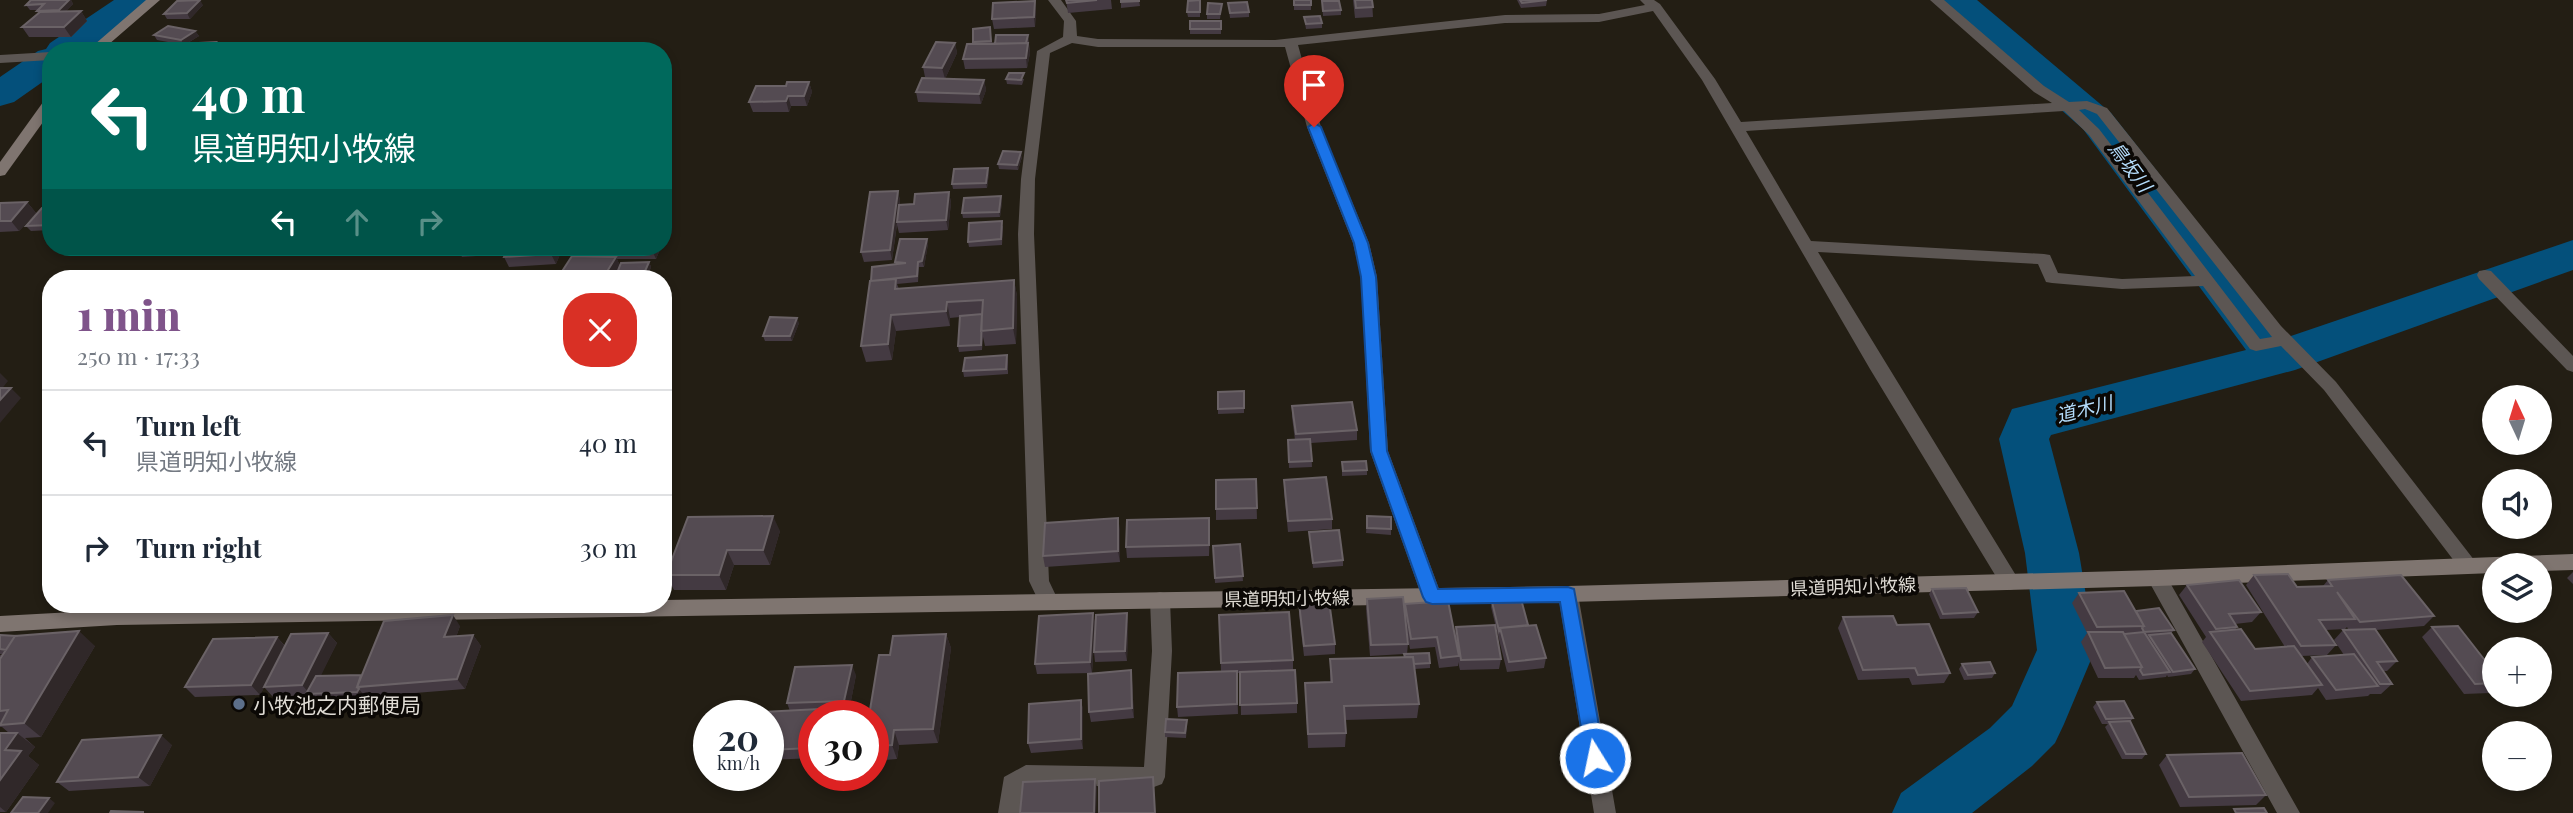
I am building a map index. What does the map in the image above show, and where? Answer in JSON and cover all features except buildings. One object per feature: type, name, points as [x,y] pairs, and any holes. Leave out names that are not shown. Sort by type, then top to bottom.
[{"type":"main road","points":[[104,42],[155,0]]},
{"type":"main road","points":[[0,172],[42,114]]},
{"type":"main road","name":"県道明知小牧線","points":[[672,607],[1568,594],[2068,581],[2573,562]]},
{"type":"main road","name":"県道明知小牧線","points":[[0,624],[131,617],[347,613]]},
{"type":"street","points":[[1054,0],[1070,21],[1070,39]]},
{"type":"street","points":[[1936,0],[2039,89],[2076,106],[2102,111],[2284,342],[2307,361],[2330,386],[2468,565]]},
{"type":"street","points":[[1048,600],[1039,581],[1026,234],[1028,178],[1044,51],[1056,43],[1070,39],[1098,43],[1275,44],[1505,19],[1599,18],[1651,3],[1700,68],[1737,127],[1876,365],[2010,582]]},
{"type":"street","points":[[1290,41],[1314,127],[1361,243],[1369,277],[1379,451],[1432,597]]},
{"type":"street","points":[[0,59],[42,56]]},
{"type":"street","points":[[1737,127],[2076,106]]},
{"type":"street","points":[[2076,106],[2256,345],[2284,342]]},
{"type":"street","points":[[1808,246],[2044,259],[2052,278],[2122,284],[2206,281]]},
{"type":"street","points":[[2484,275],[2573,366]]},
{"type":"street","points":[[2157,578],[2289,813]]},
{"type":"street","points":[[1568,594],[1605,813]]},
{"type":"street","points":[[1009,813],[1013,784],[1026,775],[1154,777],[1162,651],[1160,600]]},
{"type":"waterway","points":[[76,42],[138,0]]},
{"type":"waterway","name":"鳥坂川","points":[[1956,0],[2097,121],[2278,358]]},
{"type":"waterway","points":[[0,94],[42,65]]},
{"type":"waterway","name":"道木川","points":[[2278,358],[2573,254]]},
{"type":"waterway","name":"道木川","points":[[1923,813],[2011,747],[2034,724],[2066,650],[2052,553],[2024,439],[2030,422],[2278,358]]},
{"type":"place","name":"小牧池之内郵便局","points":[[239,704]]},
{"type":"route","points":[[1314,127],[1361,243],[1369,277],[1379,451],[1432,597],[1568,594],[1595,758]]}]
